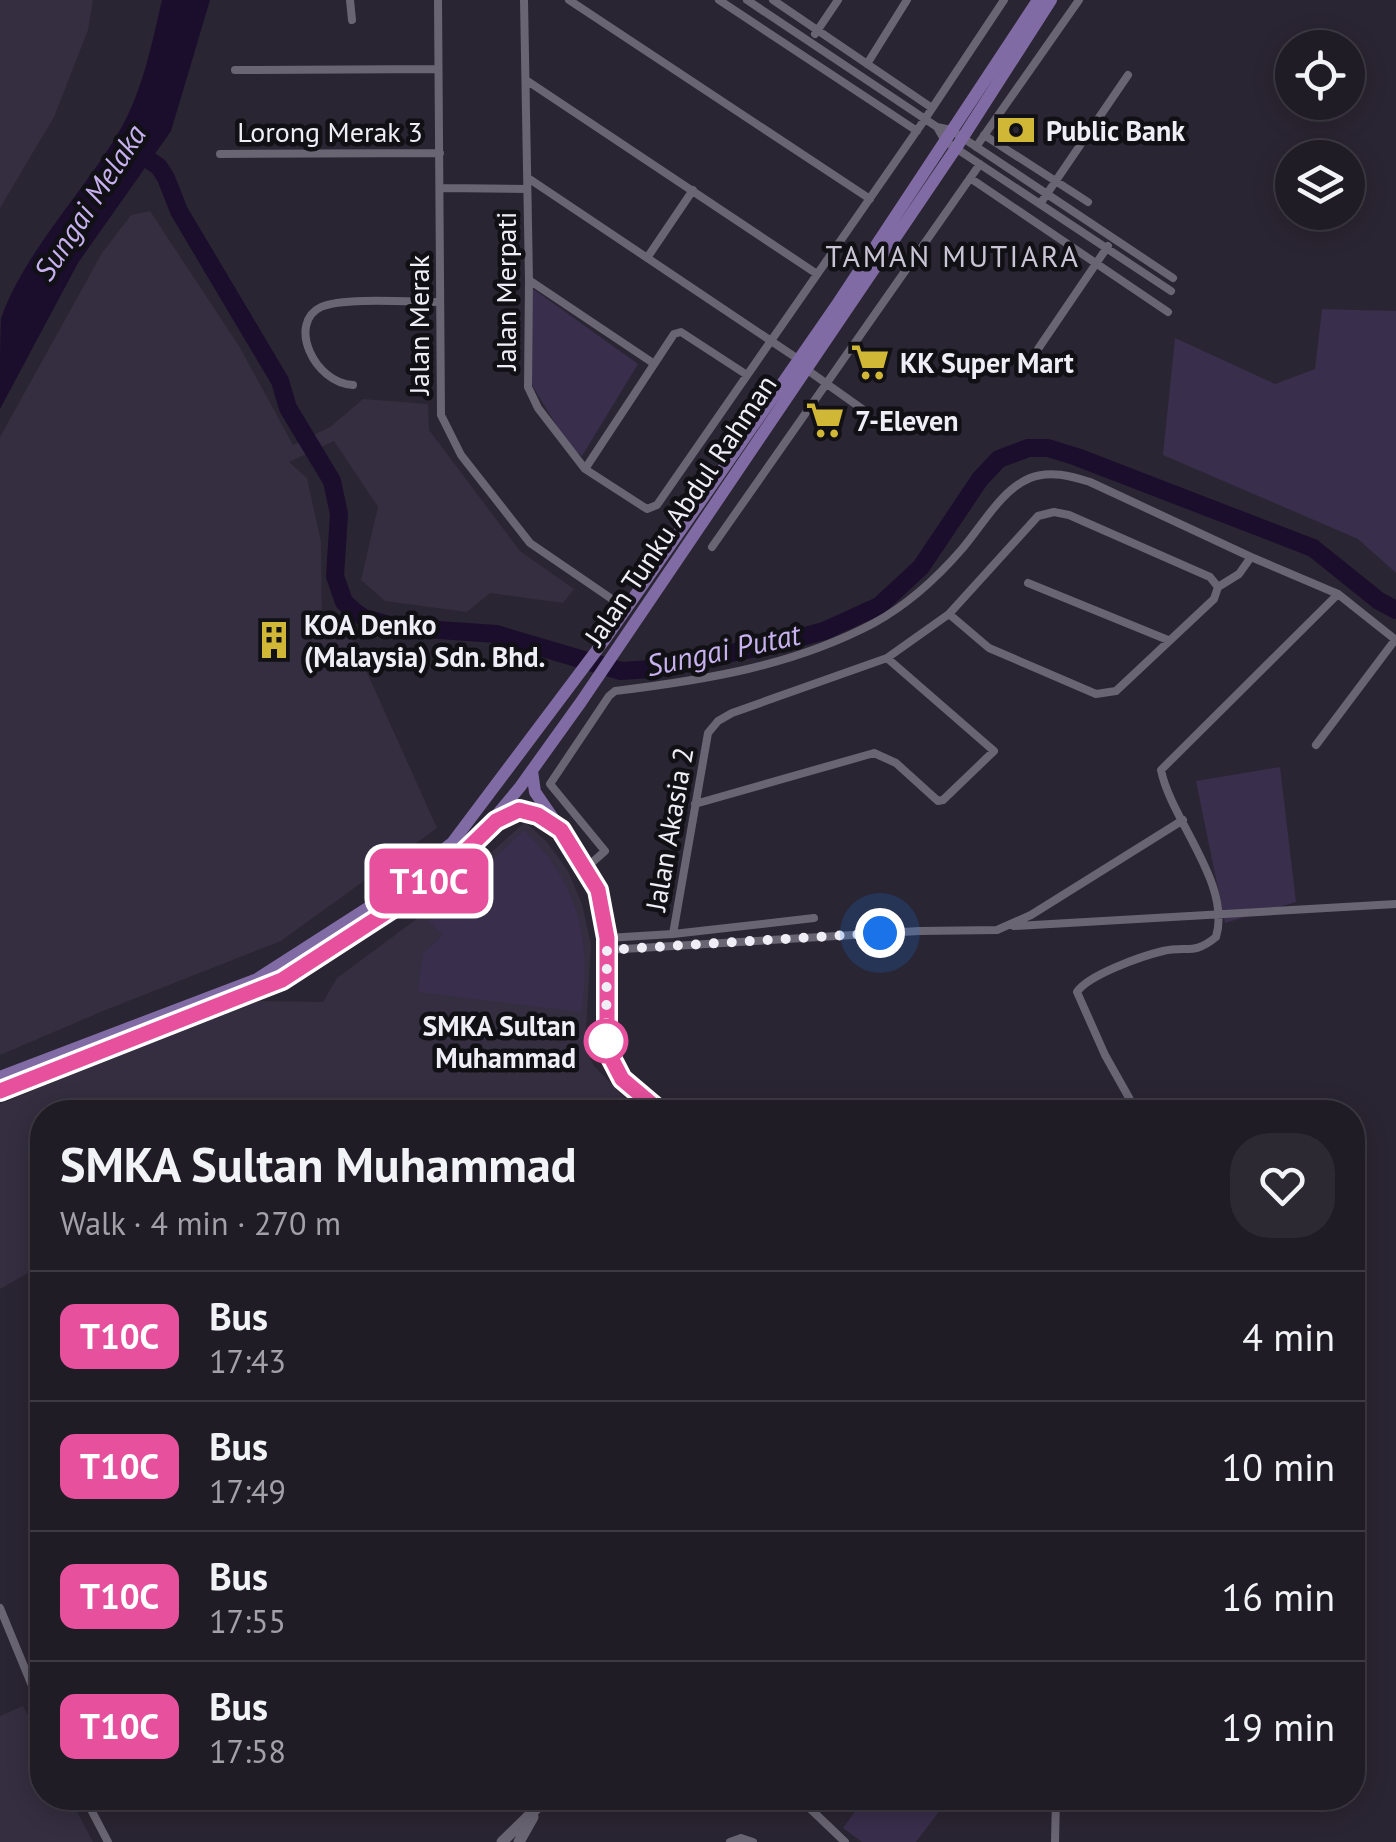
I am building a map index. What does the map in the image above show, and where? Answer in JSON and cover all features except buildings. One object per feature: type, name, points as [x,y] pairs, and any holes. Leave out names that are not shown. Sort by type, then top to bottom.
[{"type":"main road","name":"Jalan Tunku Abdul Rahman","points":[[0,1077],[257,979],[364,910],[444,849],[480,808],[583,670],[610,646],[802,364],[1038,0]]},
{"type":"main road","name":"Jalan Tunku Abdul Rahman","points":[[950,137],[1051,0]]},
{"type":"main road","name":"Jalan Tunku Abdul Rahman","points":[[0,1091],[282,980],[441,872],[474,842],[520,787],[581,702],[598,677],[625,608],[802,364]]},
{"type":"main road","points":[[561,830],[520,787],[522,764],[566,692]]},
{"type":"main road","points":[[533,769],[535,792],[586,867],[602,900],[610,1062],[622,1079],[647,1100]]},
{"type":"main road","points":[[444,849],[462,838],[502,794],[520,787]]},
{"type":"main road","points":[[474,842],[496,821],[519,810],[538,815],[561,830]]},
{"type":"main road","points":[[502,1842],[534,1810]]},
{"type":"main road","points":[[519,1842],[538,1810]]},
{"type":"street","points":[[350,0],[352,20]]},
{"type":"street","name":"Jalan Merak","points":[[438,0],[441,415],[461,455],[530,543],[625,608]]},
{"type":"street","name":"Jalan Merpati","points":[[524,0],[528,387],[538,408],[585,469],[642,509],[657,504],[747,375]]},
{"type":"street","points":[[569,0],[870,199]]},
{"type":"street","points":[[719,0],[917,131]]},
{"type":"street","points":[[747,0],[926,119],[980,164],[1171,291]]},
{"type":"street","points":[[773,0],[932,108]]},
{"type":"street","points":[[810,42],[838,0]]},
{"type":"street","points":[[867,64],[908,0]]},
{"type":"street","points":[[585,469],[674,334],[681,332],[747,375],[1004,0]]},
{"type":"street","points":[[976,147],[1078,0]]},
{"type":"street","points":[[750,20],[759,8]]},
{"type":"street","points":[[234,70],[438,68]]},
{"type":"street","points":[[1040,204],[1128,75]]},
{"type":"street","points":[[526,80],[817,274]]},
{"type":"street","points":[[984,135],[1088,202]]},
{"type":"street","points":[[950,137],[976,147],[1172,278]]},
{"type":"street","name":"Lorong Merak 3","points":[[220,154],[440,153]]},
{"type":"street","points":[[712,547],[980,164]]},
{"type":"street","points":[[528,178],[772,340],[865,410]]},
{"type":"street","points":[[970,178],[1168,312]]},
{"type":"street","points":[[442,188],[528,189]]},
{"type":"street","points":[[647,258],[693,190]]},
{"type":"street","points":[[1037,360],[1038,349],[1114,238]]},
{"type":"street","points":[[529,280],[653,363]]},
{"type":"street","points":[[352,385],[337,382],[321,372],[309,348],[308,324],[321,307],[438,302]]},
{"type":"street","points":[[586,867],[605,851],[550,784],[615,691],[722,677],[812,651],[876,622],[934,580],[1011,490],[1038,476],[1073,476],[1090,482],[1338,594],[1395,640],[1316,746]]},
{"type":"street","points":[[695,804],[874,753],[896,764],[943,800],[994,751],[886,658],[948,614],[1038,516],[1054,512],[1069,515],[1210,577],[1218,587]]},
{"type":"street","points":[[948,614],[989,648],[1096,694],[1116,691],[1251,558]]},
{"type":"street","points":[[1028,583],[1168,640]]},
{"type":"street","points":[[1130,1100],[1076,992],[1091,980],[1160,952],[1187,952],[1216,937],[1218,914],[1207,874],[1162,775],[1165,764],[1338,594]]},
{"type":"street","name":"Jalan Akasia 2","points":[[673,934],[708,732],[732,713],[886,658]]},
{"type":"street","points":[[581,702],[595,715]]},
{"type":"street","points":[[1009,926],[1183,820]]},
{"type":"street","points":[[607,944],[986,930],[1396,904]]},
{"type":"street","points":[[607,944],[814,918]]},
{"type":"street","points":[[0,1608],[30,1676]]},
{"type":"street","points":[[0,1641],[12,1635]]},
{"type":"street","points":[[91,1810],[108,1842]]},
{"type":"street","points":[[811,1810],[845,1842]]},
{"type":"street","points":[[1056,1810],[1056,1842]]},
{"type":"street","points":[[730,1842],[741,1838],[752,1842]]},
{"type":"shaded area","points":[[0,0],[93,0],[88,30],[54,117],[0,208]]},
{"type":"shaded area","points":[[150,211],[239,346],[293,445],[330,427],[363,399],[428,404],[429,430],[520,551],[574,589],[563,603],[490,593],[467,612],[385,601],[361,580],[378,507],[334,441],[289,462],[307,478],[321,542],[322,627],[352,639],[437,828],[281,941],[0,1055],[0,437],[102,253],[131,215]]},
{"type":"shaded area","points":[[532,288],[638,364],[582,456],[569,446],[530,382]]},
{"type":"shaded area","points":[[1322,309],[1396,311],[1396,573],[1358,539],[1163,455],[1175,338],[1275,384],[1315,369]]},
{"type":"shaded area","points":[[1280,767],[1296,902],[1225,923],[1196,781]]},
{"type":"shaded area","name":"SMKA Sultan Muhammad","points":[[525,822],[547,842],[568,871],[582,904],[591,944],[585,1048],[594,1066],[627,1100],[30,1100],[30,1272],[0,1289],[0,1104],[260,1001],[323,1002],[337,978],[422,915]]},
{"type":"shaded area","points":[[524,830],[557,870],[577,913],[585,960],[581,1012],[418,992],[423,954],[443,935],[429,922]]},
{"type":"shaded area","points":[[23,1706],[30,1720],[30,1810],[76,1810],[93,1842],[0,1842],[0,1716]]},
{"type":"shaded area","points":[[856,1810],[938,1810],[916,1842],[862,1842],[843,1828]]},
{"type":"water","name":"Sungai Melaka","points":[[162,0],[210,0],[171,131],[78,263],[0,409],[1,318],[24,270],[125,121],[145,70]]},
{"type":"waterway","name":"Sungai Putat","points":[[135,150],[159,167],[166,178],[179,211],[280,381],[288,408],[332,481],[339,514],[335,576],[344,602],[364,618],[396,627],[496,634],[621,671],[651,669],[775,644],[824,631],[879,606],[921,567],[980,479],[999,459],[1028,448],[1048,448],[1077,457],[1313,548],[1396,610]]},
{"type":"bus line","name":"T10C","points":[[0,1091],[282,980],[393,908],[458,858],[496,821],[519,810],[538,815],[561,830],[598,890],[607,938],[607,1050],[622,1079],[647,1100]]},
{"type":"place","name":"Public Bank","points":[[1016,130]]},
{"type":"place","name":"KK Super Mart","points":[[870,362]]},
{"type":"place","name":"7-Eleven","points":[[825,420]]},
{"type":"place","name":"KOA Denko (Malaysia) Sdn. Bhd.","points":[[274,640]]},
{"type":"place","name":"SMKA Sultan Muhammad","points":[[606,1041]]},
{"type":"district","name":"TAMAN MUTIARA","points":[[953,255]]},
{"type":"route","points":[[606,1041],[607,950],[880,933]]}]
